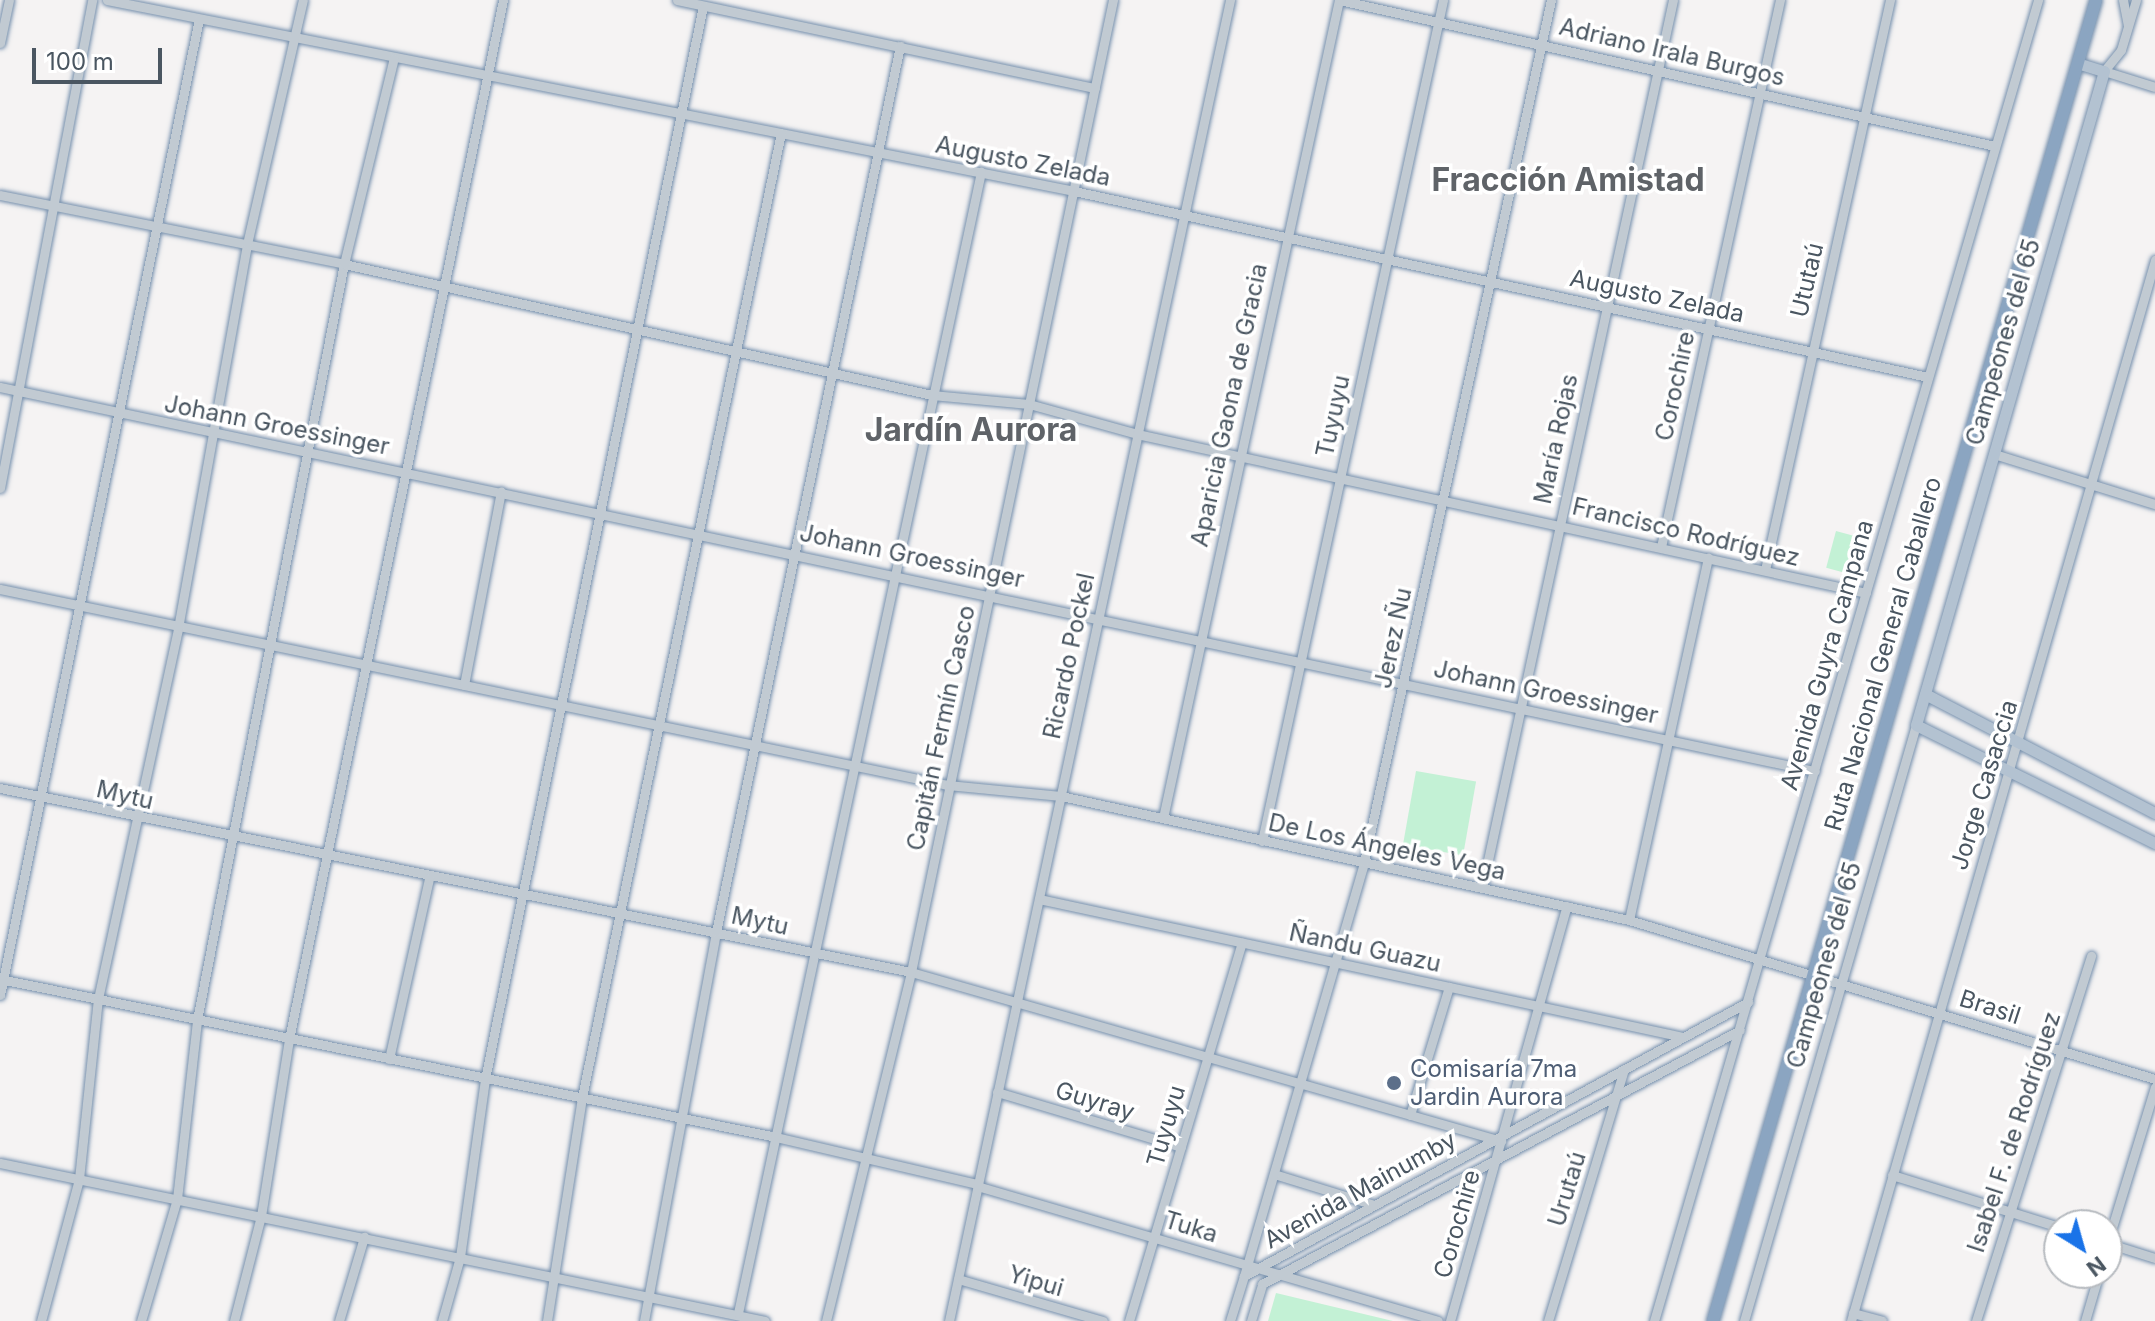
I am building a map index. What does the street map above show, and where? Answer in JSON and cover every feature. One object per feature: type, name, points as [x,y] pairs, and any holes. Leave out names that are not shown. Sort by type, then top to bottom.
[{"type":"highway","name":"Ruta Nacional General Caballero","points":[[1713,1321],[2096,0]]},
{"type":"main road","points":[[2077,63],[2104,71]]},
{"type":"main road","name":"Campeones del 65","points":[[1916,725],[2104,71]]},
{"type":"main road","points":[[1925,694],[2155,813]]},
{"type":"main road","points":[[1916,725],[2010,768],[2155,843]]},
{"type":"street","points":[[0,43],[9,0]]},
{"type":"street","points":[[0,488],[92,0]]},
{"type":"street","name":"Augusto Zelada","points":[[107,0],[1074,191],[1928,377]]},
{"type":"street","points":[[41,1321],[79,1179],[98,999],[178,628],[247,244],[303,0]]},
{"type":"street","points":[[234,1321],[261,1216],[289,1039],[331,859],[367,666],[503,0]]},
{"type":"street","points":[[677,0],[1095,88]]},
{"type":"street","name":"Capitán Fermín Casco","points":[[826,1321],[870,1159],[911,972],[947,785],[991,593],[1113,0]]},
{"type":"street","name":"Ricardo Pockel","points":[[949,1321],[1230,0]]},
{"type":"street","name":"Adriano Irala Burgos","points":[[1339,0],[1995,146]]},
{"type":"street","name":"Aparicia Gaona de Gracia","points":[[1163,818],[1237,455],[1339,0]]},
{"type":"street","name":"Tuyuyu","points":[[1262,841],[1304,660],[1443,0]]},
{"type":"street","name":"Jerez Ñu","points":[[1250,1270],[1274,1174],[1364,862],[1551,0]]},
{"type":"street","name":"María Rojas","points":[[1482,888],[1518,707],[1673,0]]},
{"type":"street","name":"Corochire","points":[[1661,547],[1780,0]]},
{"type":"street","name":"Ututaú","points":[[1765,570],[1890,0]]},
{"type":"street","name":"Avenida Guyra Campana","points":[[1654,1321],[2038,0]]},
{"type":"street","points":[[2123,0],[2128,26]]},
{"type":"street","name":"Campeones del 65","points":[[2104,71],[2128,26],[2136,0]]},
{"type":"street","points":[[442,1321],[460,1257],[485,1079],[703,6]]},
{"type":"street","points":[[0,995],[199,19]]},
{"type":"street","points":[[644,1321],[716,932],[900,46]]},
{"type":"street","points":[[141,1321],[177,1199],[197,1020],[236,838],[306,452],[344,264],[394,58]]},
{"type":"street","points":[[2104,71],[2155,87]]},
{"type":"street","points":[[547,1321],[558,1277],[582,1097],[621,918],[733,351],[781,133]]},
{"type":"street","points":[[738,1313],[771,1136],[817,953],[852,764],[981,172]]},
{"type":"street","name":"Francisco Rodríguez","points":[[0,195],[344,264],[637,331],[834,370],[932,395],[1029,404],[1137,434],[1866,593]]},
{"type":"street","name":"Jorge Casaccia","points":[[1852,1317],[2155,260]]},
{"type":"street","name":"Johann Groessinger","points":[[0,387],[212,434],[1098,615],[1815,771]]},
{"type":"street","points":[[1994,454],[2155,504]]},
{"type":"street","points":[[464,685],[501,491]]},
{"type":"street","points":[[1629,920],[1708,557]]},
{"type":"street","name":"De Los Ángeles Vega","points":[[0,589],[947,785],[1061,796],[1629,920],[1813,971]]},
{"type":"street","name":"Campeones del 65","points":[[1744,1321],[1916,725]]},
{"type":"street","name":"Mytu","points":[[0,788],[136,819],[621,918],[716,932],[911,972],[1017,999],[1410,1115],[1500,1138]]},
{"type":"street","points":[[389,1059],[429,878]]},
{"type":"street","name":"Ñandu Guazu","points":[[1039,899],[1683,1037]]},
{"type":"street","name":"Corochire","points":[[1450,1321],[1500,1138],[1542,1006],[1567,906]]},
{"type":"street","name":"Tuyuyu","points":[[1129,1321],[1242,943]]},
{"type":"street","name":"Isabel F. de Rodríguez","points":[[1976,1321],[2091,956]]},
{"type":"street","name":"Brasil","points":[[1813,971],[2155,1079]]},
{"type":"street","name":"Tuka","points":[[1,979],[771,1136],[870,1159],[978,1185],[1155,1237],[1250,1270],[1280,1275],[1438,1321]]},
{"type":"street","points":[[1410,1115],[1449,987]]},
{"type":"street","name":"Avenida Mainumby","points":[[1230,1321],[1250,1270],[1748,1002]]},
{"type":"street","name":"Avenida Mainumby","points":[[1251,1321],[1262,1284],[1740,1030]]},
{"type":"street","name":"Urutaú","points":[[1548,1321],[1624,1069]]},
{"type":"street","points":[[2117,1209],[2155,1087]]},
{"type":"street","name":"Guyray","points":[[997,1092],[1181,1147]]},
{"type":"street","points":[[0,1163],[765,1321]]},
{"type":"street","points":[[1274,1174],[1374,1205]]},
{"type":"street","points":[[1892,1175],[2043,1222]]},
{"type":"street","points":[[339,1321],[364,1237]]},
{"type":"street","points":[[2123,1248],[2155,1258]]},
{"type":"street","name":"Yipui","points":[[958,1279],[1103,1321]]},
{"type":"street","points":[[2085,1321],[2094,1289]]},
{"type":"street","points":[[1852,1317],[1882,1321]]},
{"type":"green space","points":[[1836,531],[1855,536],[1845,573],[1826,568]]},
{"type":"green space","points":[[1416,771],[1476,782],[1463,855],[1403,845]]},
{"type":"green space","points":[[1276,1293],[1393,1321],[1268,1321]]},
{"type":"place","name":"Comisaría 7ma Jardin Aurora","points":[[1394,1083]]},
{"type":"district","name":"Fracción Amistad","points":[[1568,180]]},
{"type":"district","name":"Jardín Aurora","points":[[971,430]]}]
